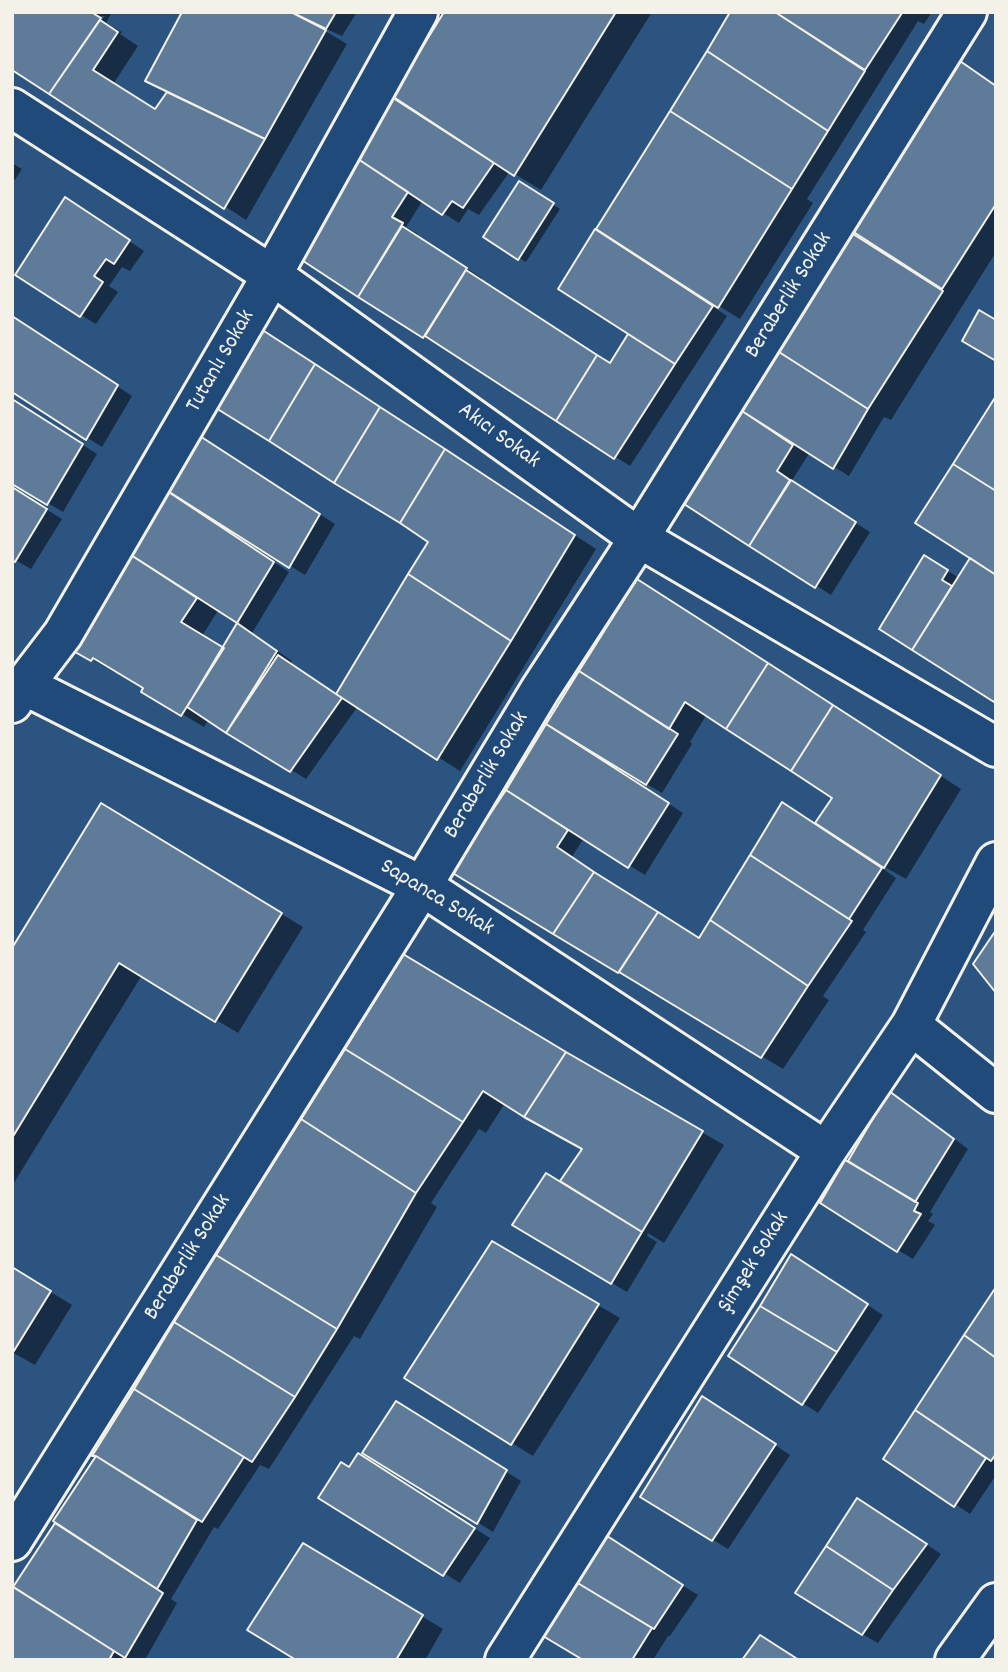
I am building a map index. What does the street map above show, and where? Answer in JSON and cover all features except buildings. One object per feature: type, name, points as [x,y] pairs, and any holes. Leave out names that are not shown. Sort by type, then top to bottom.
[{"type":"street","name":"Tutanlı Sokak","points":[[18,694],[63,634],[272,275],[418,12]]},
{"type":"street","name":"Beraberlik Sokak","points":[[12,1541],[422,886],[540,690],[639,538],[967,12]]},
{"type":"street","name":"Akıcı Sokak","points":[[12,108],[272,275],[639,538],[996,747]]},
{"type":"street","name":"Sapanca Sokak","points":[[18,694],[422,886],[826,1151]]},
{"type":"street","name":"Şimşek Sokak","points":[[505,1660],[826,1151],[911,1025],[996,862]]},
{"type":"street","points":[[911,1025],[996,1093]]},
{"type":"street","points":[[955,1660],[996,1603]]}]
